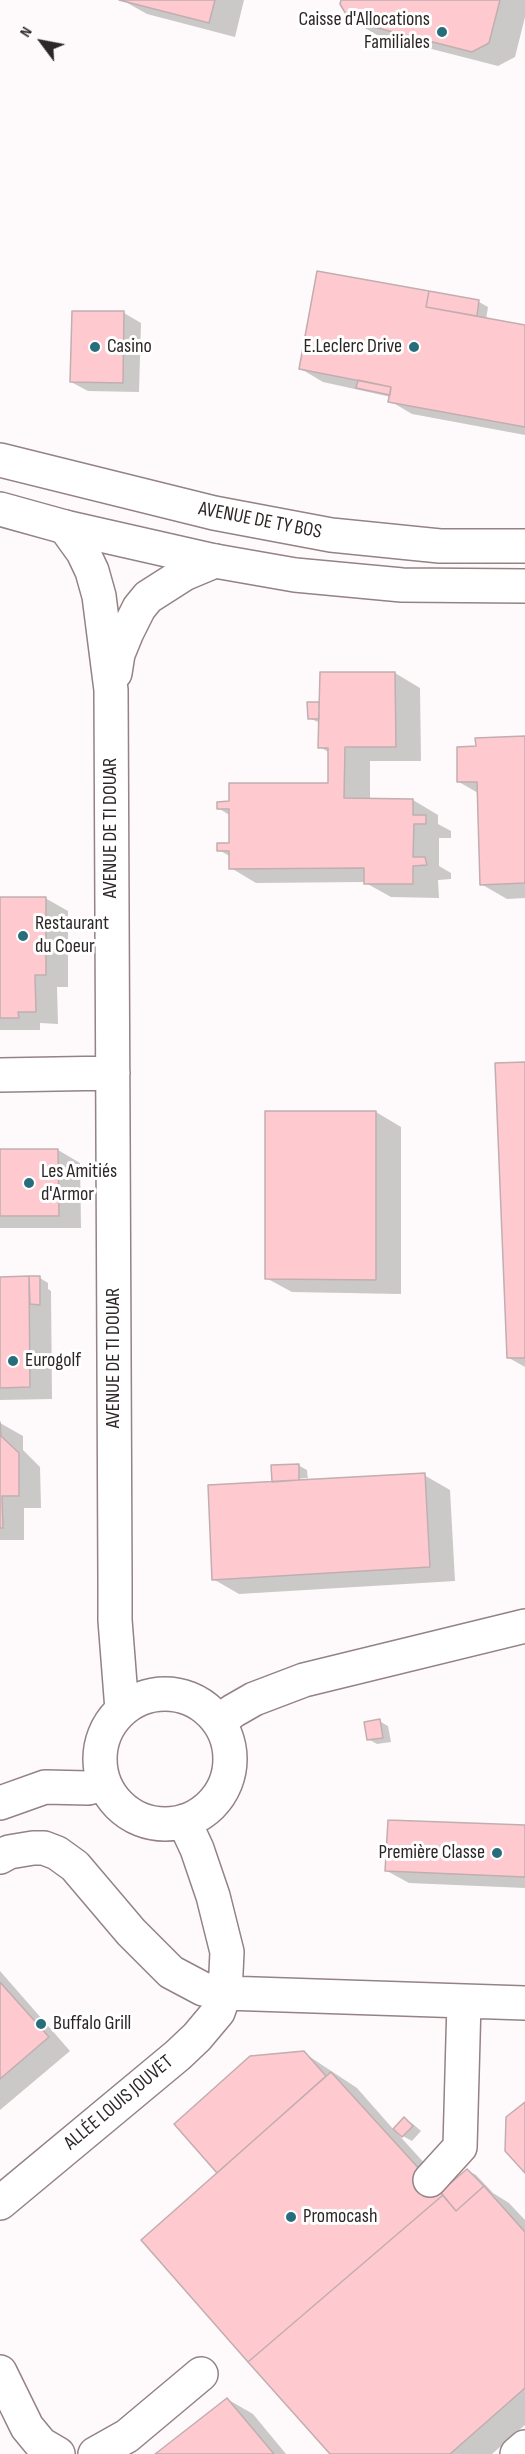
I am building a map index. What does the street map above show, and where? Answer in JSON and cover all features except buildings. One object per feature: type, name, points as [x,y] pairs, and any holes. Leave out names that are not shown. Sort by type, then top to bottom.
[{"type":"street","name":"AVENUE DE TY BOS","points":[[0,460],[214,513],[331,536],[440,546],[525,546]]},
{"type":"street","points":[[0,509],[65,527],[215,561],[295,575],[349,582],[476,587],[525,586]]},
{"type":"street","name":"AVENUE DE TI DOUAR","points":[[65,527],[83,552],[92,571],[99,596],[111,690],[115,1581],[122,1710]]},
{"type":"street","name":"AVENUE DE TI DOUAR","points":[[111,690],[118,654],[139,608],[161,587],[215,561]]},
{"type":"street","points":[[0,1075],[113,1073]]},
{"type":"street","points":[[219,1722],[254,1699],[304,1680],[525,1626]]},
{"type":"street","points":[[117,1642],[163,1694]]},
{"type":"street","points":[[163,1694],[185,1696],[204,1706],[219,1722],[229,1742],[231,1764],[226,1785],[214,1803],[198,1816],[184,1821],[154,1824],[134,1817],[116,1803],[104,1784],[100,1766],[101,1749],[106,1731],[122,1710],[138,1700],[163,1694]]},
{"type":"street","points":[[0,1803],[45,1787],[88,1788],[104,1784]]},
{"type":"street","name":"ALLÉE LOUIS JOUVET","points":[[0,2204],[190,2043],[218,2012],[225,1993],[227,1952],[224,1935],[200,1858],[184,1821]]},
{"type":"street","points":[[0,1857],[9,1852],[33,1848],[44,1848],[57,1853],[75,1866],[131,1932],[171,1972],[203,1989],[225,1993],[525,2003]]},
{"type":"street","points":[[430,2180],[460,2147],[464,2002]]},
{"type":"street","points":[[0,2372],[27,2427],[41,2444],[58,2454]]},
{"type":"street","points":[[95,2454],[127,2436],[201,2374]]},
{"type":"street","points":[[517,2454],[525,2447]]},
{"type":"place","name":"Caisse d'Allocations Familiales","points":[[442,32]]},
{"type":"place","name":"Casino","points":[[95,347]]},
{"type":"place","name":"E.Leclerc Drive","points":[[414,347]]},
{"type":"place","name":"Restaurant du Coeur","points":[[23,936]]},
{"type":"place","name":"Les Amitiés d'Armor","points":[[29,1183]]},
{"type":"place","name":"Eurogolf","points":[[13,1361]]},
{"type":"place","name":"Première Classe","points":[[497,1853]]},
{"type":"place","name":"Buffalo Grill","points":[[41,2024]]},
{"type":"place","name":"Promocash","points":[[291,2217]]}]
